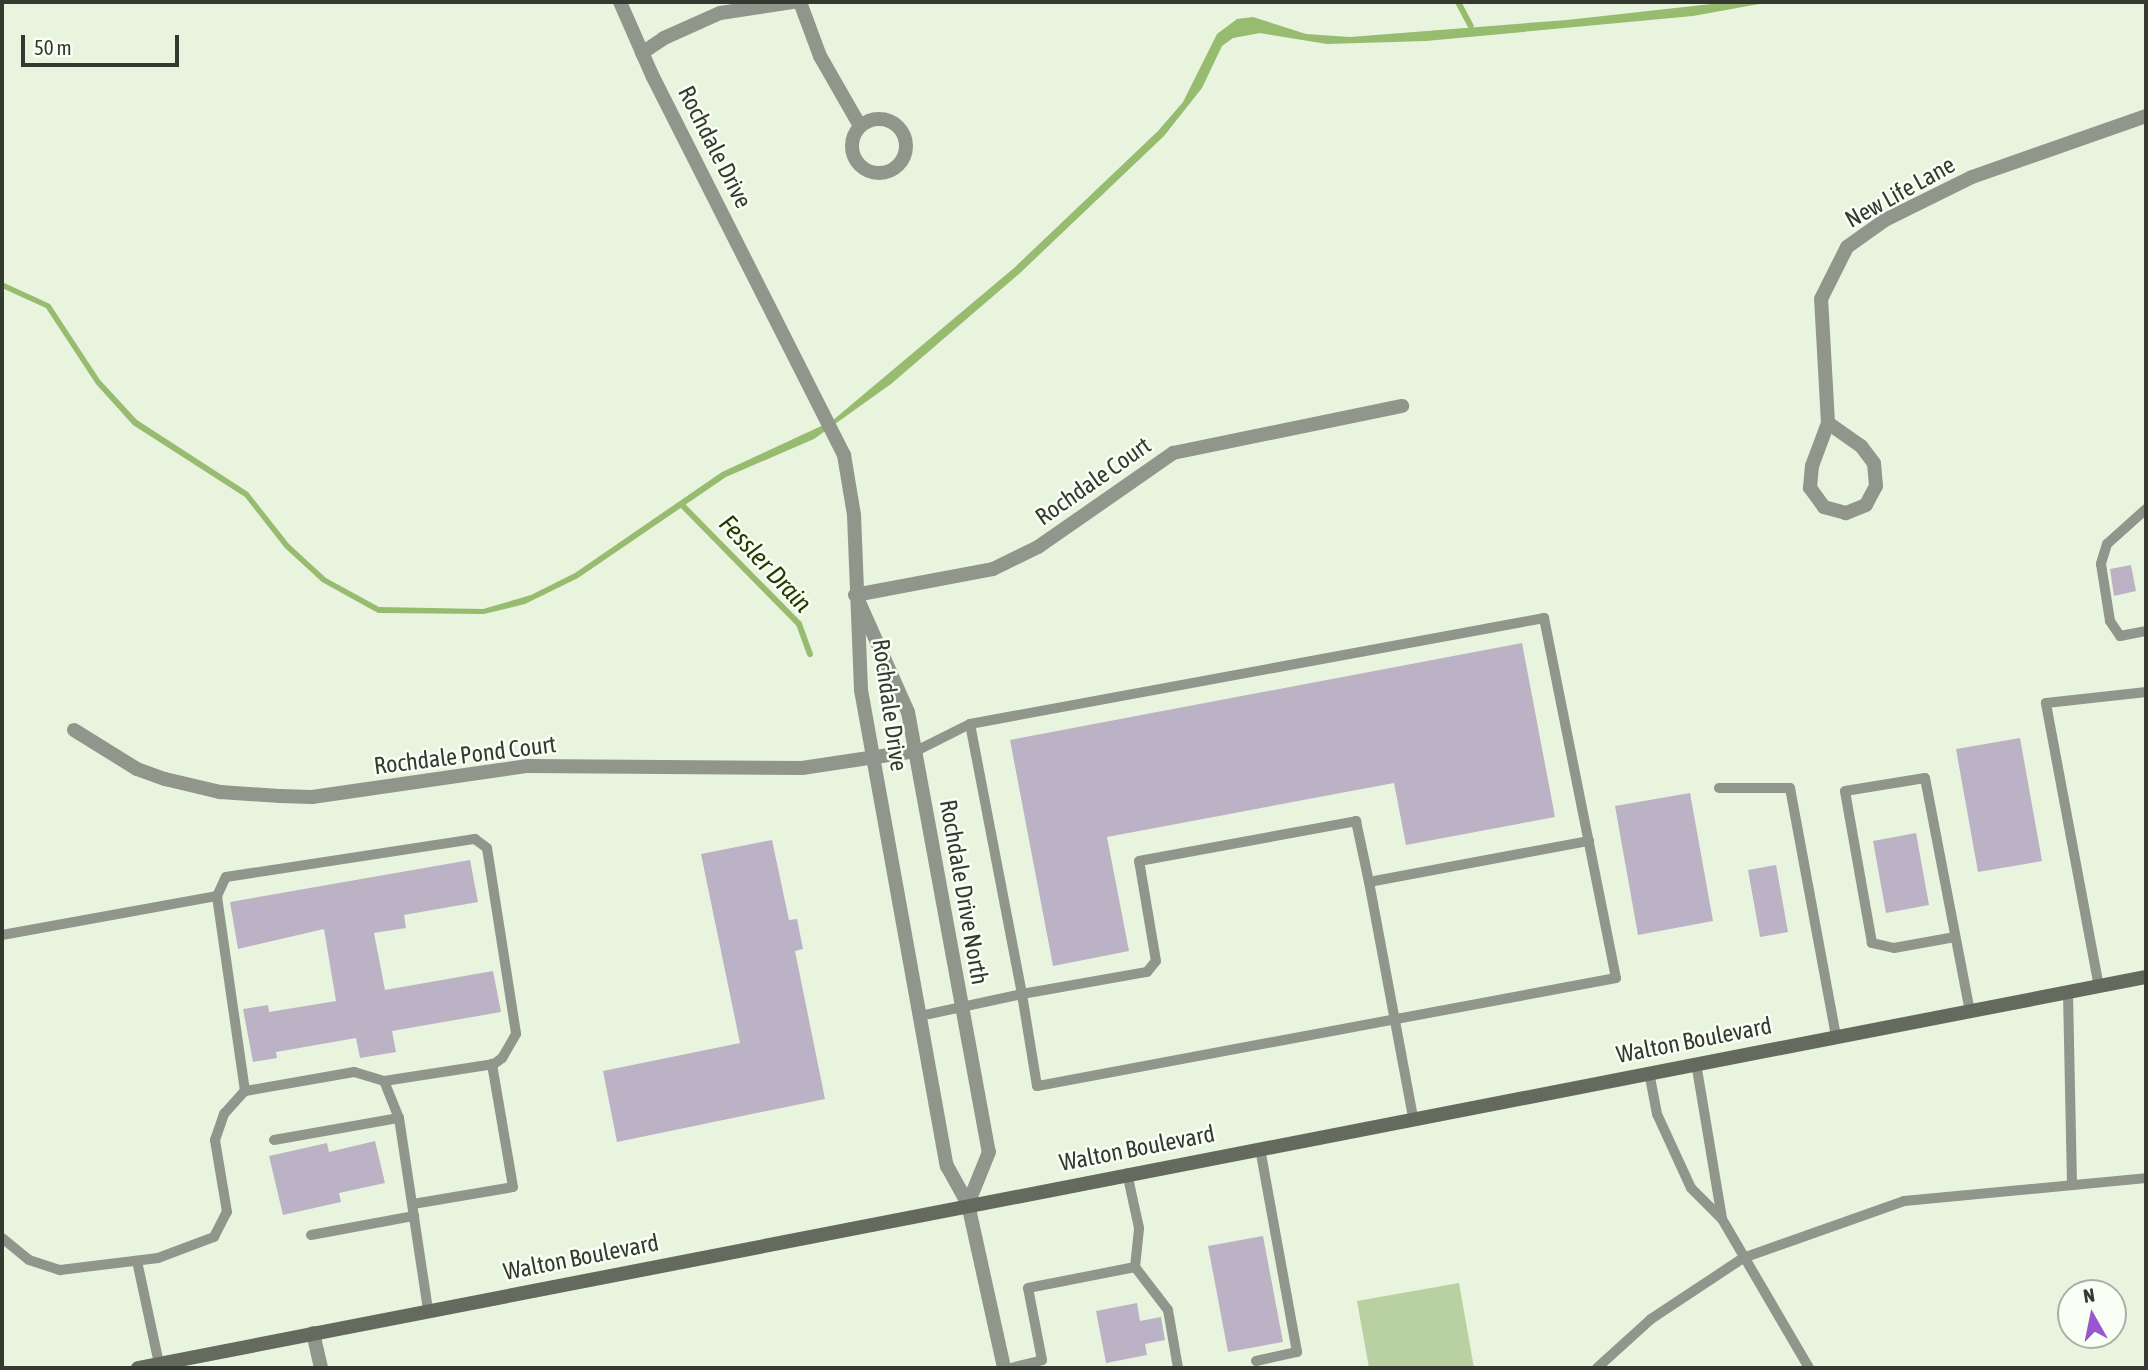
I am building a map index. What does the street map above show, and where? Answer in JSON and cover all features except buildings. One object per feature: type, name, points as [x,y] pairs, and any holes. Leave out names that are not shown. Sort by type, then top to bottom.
[{"type":"main road","name":"Walton Boulevard","points":[[138,1368],[1260,1147],[2146,977]]},
{"type":"street","name":"Rochdale Drive","points":[[620,2],[642,53],[837,435],[853,499],[860,690],[947,1166],[968,1204],[1004,1368]]},
{"type":"street","points":[[642,53],[664,38],[720,13],[794,2]]},
{"type":"street","points":[[800,2],[820,56],[859,124]]},
{"type":"street","name":"New Life Lane","points":[[1828,423],[1861,446],[1874,463],[1876,486],[1866,505],[1846,513],[1824,507],[1810,488],[1812,466],[1828,423],[1821,299],[1847,247],[1885,220],[1972,177],[2146,116]]},
{"type":"street","points":[[880,117],[900,126],[908,147],[898,167],[878,174],[857,165],[850,144],[859,124],[880,117]]},
{"type":"street","name":"Rochdale Court","points":[[855,595],[993,569],[1038,547],[1173,453],[1402,406]]},
{"type":"street","name":"Rochdale Drive North","points":[[855,595],[908,712],[916,751],[989,1152],[968,1204]]},
{"type":"street","name":"Rochdale Pond Court","points":[[74,730],[137,769],[165,779],[220,792],[312,797],[528,766],[802,768],[916,751]]},
{"type":"street","points":[[313,1333],[321,1368]]},
{"type":"lane","points":[[2146,509],[2107,544],[2101,564],[2110,621],[2120,636],[2146,631]]},
{"type":"lane","points":[[916,751],[970,724],[1544,618],[1616,978],[1037,1086],[1022,993],[970,724]]},
{"type":"lane","points":[[2099,987],[2046,703],[2146,692]]},
{"type":"lane","points":[[1955,937],[1894,948],[1872,943],[1845,791],[1925,778],[1970,1012]]},
{"type":"lane","points":[[1719,788],[1790,788],[1836,1037]]},
{"type":"lane","points":[[920,1016],[961,1004],[1147,972],[1156,961],[1139,861],[1356,821],[1413,1118]]},
{"type":"lane","points":[[2,1238],[29,1260],[60,1270],[158,1258],[214,1237],[227,1212],[215,1140],[224,1114],[246,1091],[355,1072],[384,1081],[492,1064],[502,1058],[516,1034],[487,848],[475,839],[226,877],[217,897],[246,1091]]},
{"type":"lane","points":[[1369,882],[1589,841]]},
{"type":"lane","points":[[2,935],[217,897]]},
{"type":"lane","points":[[2068,993],[2072,1185]]},
{"type":"lane","points":[[1696,1063],[1722,1219]]},
{"type":"lane","points":[[311,1235],[513,1187],[492,1064]]},
{"type":"lane","points":[[1649,1072],[1657,1114],[1691,1188],[1722,1219],[1809,1368]]},
{"type":"lane","points":[[384,1081],[399,1118],[428,1310]]},
{"type":"lane","points":[[274,1140],[399,1118]]},
{"type":"lane","points":[[1256,1360],[1297,1352],[1260,1147]]},
{"type":"lane","points":[[1127,1173],[1139,1228],[1135,1267],[1168,1310],[1178,1368]]},
{"type":"lane","points":[[1597,1368],[1651,1320],[1743,1258],[1904,1201],[2146,1178]]},
{"type":"lane","points":[[137,1261],[159,1364]]},
{"type":"lane","points":[[1011,1368],[1044,1364],[1028,1288],[1135,1267]]},
{"type":"shaded area","points":[[1729,2],[1770,2],[1693,16],[1426,41],[1327,44],[1260,33],[1233,38],[1222,46],[1202,88],[1164,136],[1019,274],[891,384],[814,439],[726,477],[578,578],[525,604],[484,614],[378,613],[322,582],[285,548],[245,497],[133,425],[96,384],[46,308],[2,288],[2,282],[50,304],[100,380],[137,420],[248,492],[289,544],[326,578],[379,607],[483,609],[531,595],[575,573],[722,472],[832,421],[1014,268],[1158,131],[1183,102],[1217,34],[1237,19],[1253,17],[1306,34],[1350,37],[1567,20]]},
{"type":"shaded area","points":[[1459,1283],[1474,1368],[1369,1368],[1357,1301]]},
{"type":"waterway","points":[[1458,2],[1471,26]]},
{"type":"waterway","name":"Fessler Drain","points":[[684,507],[799,624],[810,654]]}]
